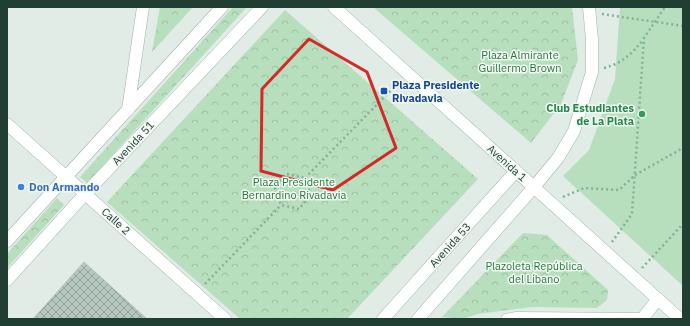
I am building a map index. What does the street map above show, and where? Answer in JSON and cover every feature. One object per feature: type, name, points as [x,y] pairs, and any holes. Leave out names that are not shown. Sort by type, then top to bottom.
[{"type":"street","points":[[128,110],[143,7]]},
{"type":"street","points":[[7,241],[222,7]]},
{"type":"street","name":"Avenida 51","points":[[7,280],[85,194],[262,7]]},
{"type":"street","name":"Avenida 1","points":[[334,7],[680,319]]},
{"type":"street","points":[[418,319],[534,188],[558,158],[574,131],[592,72],[590,10]]},
{"type":"street","name":"Calle 2","points":[[7,124],[225,319]]},
{"type":"street","name":"Avenida 53","points":[[383,319],[516,171]]},
{"type":"street","points":[[506,319],[516,317],[642,319],[658,299]]},
{"type":"path","points":[[592,72],[618,64],[632,52],[644,38],[665,7]]},
{"type":"path","points":[[590,10],[654,23],[683,26]]},
{"type":"path","points":[[605,252],[632,214],[644,38]]},
{"type":"path","points":[[305,178],[408,73]]},
{"type":"path","points":[[550,202],[584,188],[619,190],[635,175],[683,148]]},
{"type":"path","points":[[281,205],[276,188],[287,174],[305,178]]},
{"type":"path","points":[[281,205],[299,209],[311,195],[305,178]]},
{"type":"path","points":[[196,293],[281,205]]},
{"type":"path","points":[[633,277],[683,224]]},
{"type":"highlighted area","points":[[309,39],[367,72],[396,148],[333,190],[261,171],[262,89]]},
{"type":"green space","points":[[160,7],[193,7],[152,52]]},
{"type":"green space","points":[[233,7],[247,7],[87,183],[80,177]]},
{"type":"green space","name":"Plaza Almirante Guillermo Brown","points":[[373,7],[572,7],[578,60],[561,104],[531,143]]},
{"type":"green space","name":"Club Estudiantes de La Plata","points":[[620,7],[683,7],[683,286],[563,176],[589,150],[615,79]]},
{"type":"green space","name":"Plaza Presidente Bernardino Rivadavia","points":[[285,10],[478,179],[347,319],[240,319],[107,202]]},
{"type":"green space","points":[[57,198],[64,205],[7,268],[7,254]]},
{"type":"green space","name":"Plazoleta República del Líbano","points":[[523,233],[547,235],[608,290],[607,300],[597,308],[532,307],[478,314],[462,319],[442,317]]},
{"type":"building","points":[[84,262],[147,319],[33,319]]},
{"type":"place","name":"Plaza Presidente Rivadavia","points":[[384,91]]},
{"type":"place","name":"Club Estudiantes de La Plata","points":[[642,114]]},
{"type":"place","name":"Don Armando","points":[[21,187]]}]
